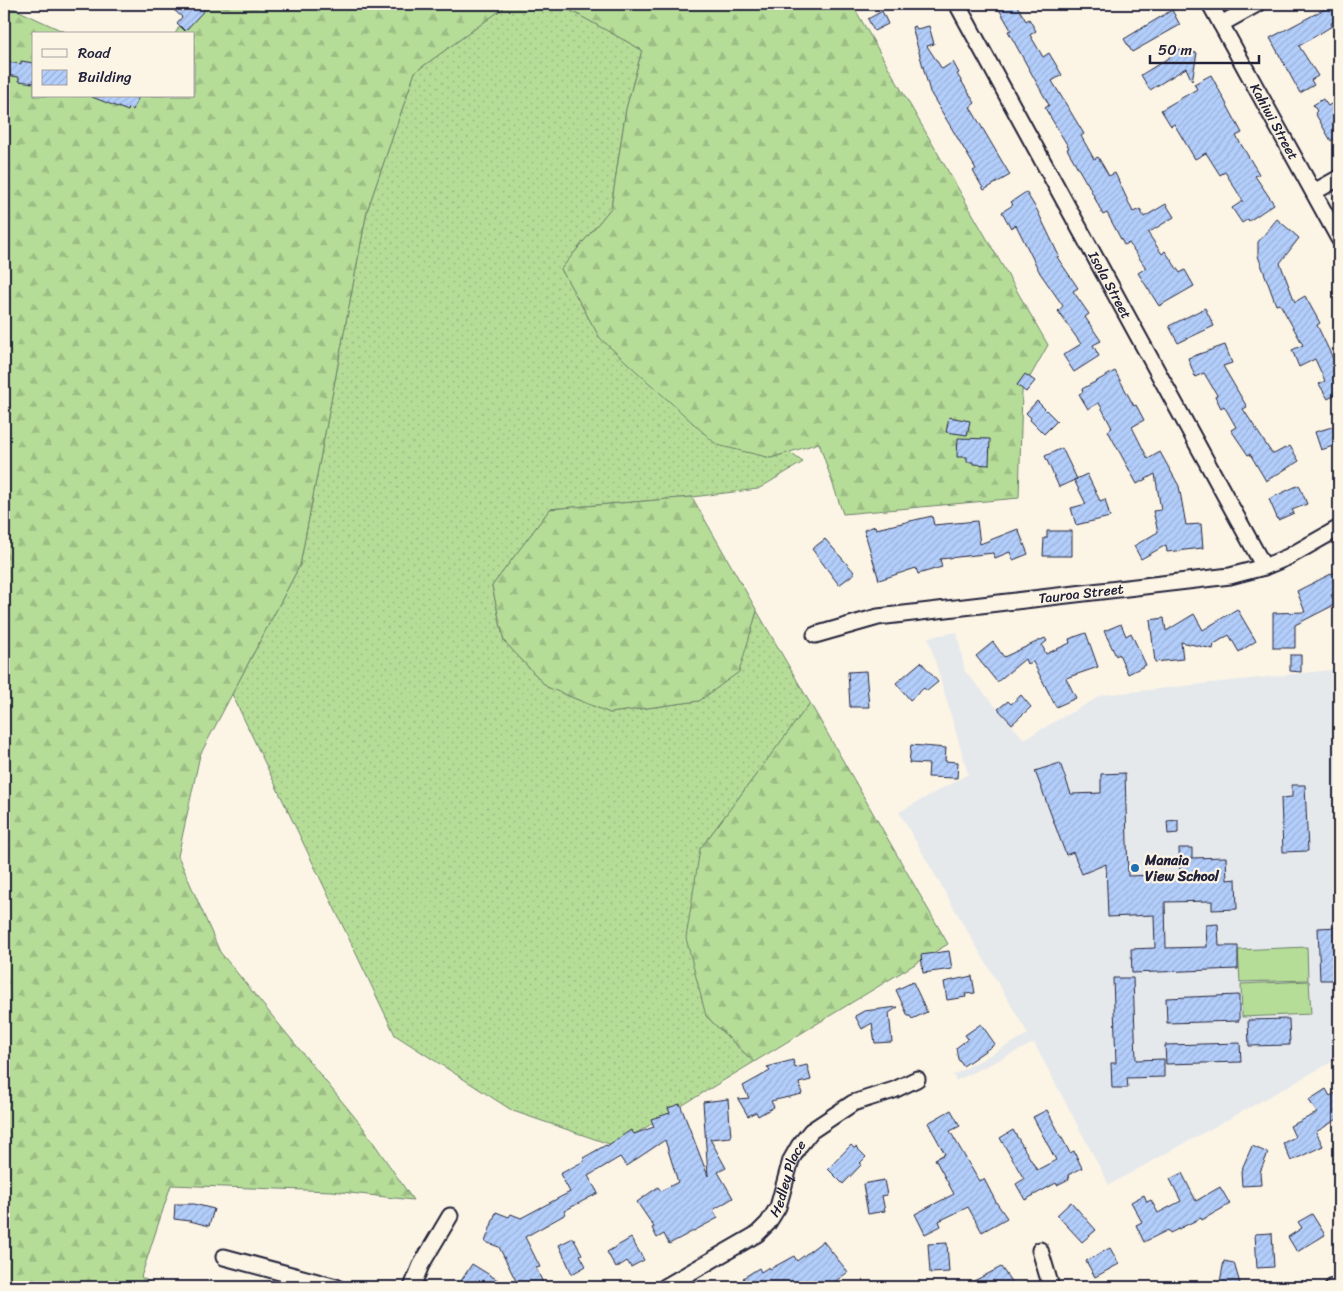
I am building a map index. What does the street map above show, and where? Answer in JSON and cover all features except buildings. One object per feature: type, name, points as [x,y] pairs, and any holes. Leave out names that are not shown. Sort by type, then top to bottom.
[{"type":"street","name":"Isola Street","points":[[957,4],[1264,567]]},
{"type":"street","name":"Kahiwi Street","points":[[1210,4],[1339,240]]},
{"type":"street","points":[[1221,24],[1257,4]]},
{"type":"street","points":[[1314,192],[1339,178]]},
{"type":"street","name":"Tauroa Street","points":[[816,635],[878,617],[1230,576],[1264,567],[1288,557],[1339,528]]},
{"type":"street","name":"Hedley Place","points":[[665,1287],[757,1234],[768,1223],[778,1207],[791,1160],[811,1131],[854,1103],[894,1090],[917,1078]]},
{"type":"street","points":[[412,1287],[421,1265],[450,1216]]},
{"type":"street","points":[[1040,1250],[1051,1287]]},
{"type":"street","points":[[224,1257],[336,1287]]},
{"type":"street","points":[[1333,1287],[1339,1284]]},
{"type":"shaded area","name":"Manaia View School","points":[[957,632],[965,671],[1024,739],[1102,695],[1339,669],[1339,1058],[1109,1185],[1034,1043],[956,1081],[953,1075],[1028,1034],[899,812],[968,774],[928,637]]},
{"type":"green space","points":[[4,4],[65,32],[32,32],[32,98],[195,98],[195,32],[176,32],[192,4],[509,4],[415,72],[367,211],[300,565],[200,755],[178,856],[220,952],[362,1126],[413,1200],[332,1191],[171,1185],[141,1277],[158,1287],[4,1287]]},
{"type":"green space","points":[[509,4],[559,4],[642,50],[626,109],[611,208],[561,269],[600,338],[717,444],[771,458],[789,452],[803,462],[758,489],[692,497],[550,509],[492,586],[504,641],[547,687],[610,713],[699,701],[738,672],[757,611],[810,703],[700,849],[706,1016],[754,1062],[615,1146],[513,1111],[395,1035],[232,694],[300,565],[367,211],[415,72]]},
{"type":"green space","points":[[559,4],[852,4],[1048,345],[1022,391],[1019,498],[843,514],[819,443],[771,458],[717,445],[600,338],[561,269],[611,208],[626,109],[642,50]]},
{"type":"green space","points":[[692,497],[757,611],[739,672],[699,701],[610,713],[547,687],[504,641],[492,586],[550,509]]},
{"type":"green space","points":[[810,703],[948,944],[754,1062],[706,1016],[686,938],[700,849]]},
{"type":"green space","points":[[1307,947],[1308,980],[1240,982],[1238,950]]},
{"type":"green space","points":[[1309,981],[1311,1014],[1242,1017],[1241,984]]},
{"type":"place","name":"Manaia View School","points":[[1135,868]]}]
